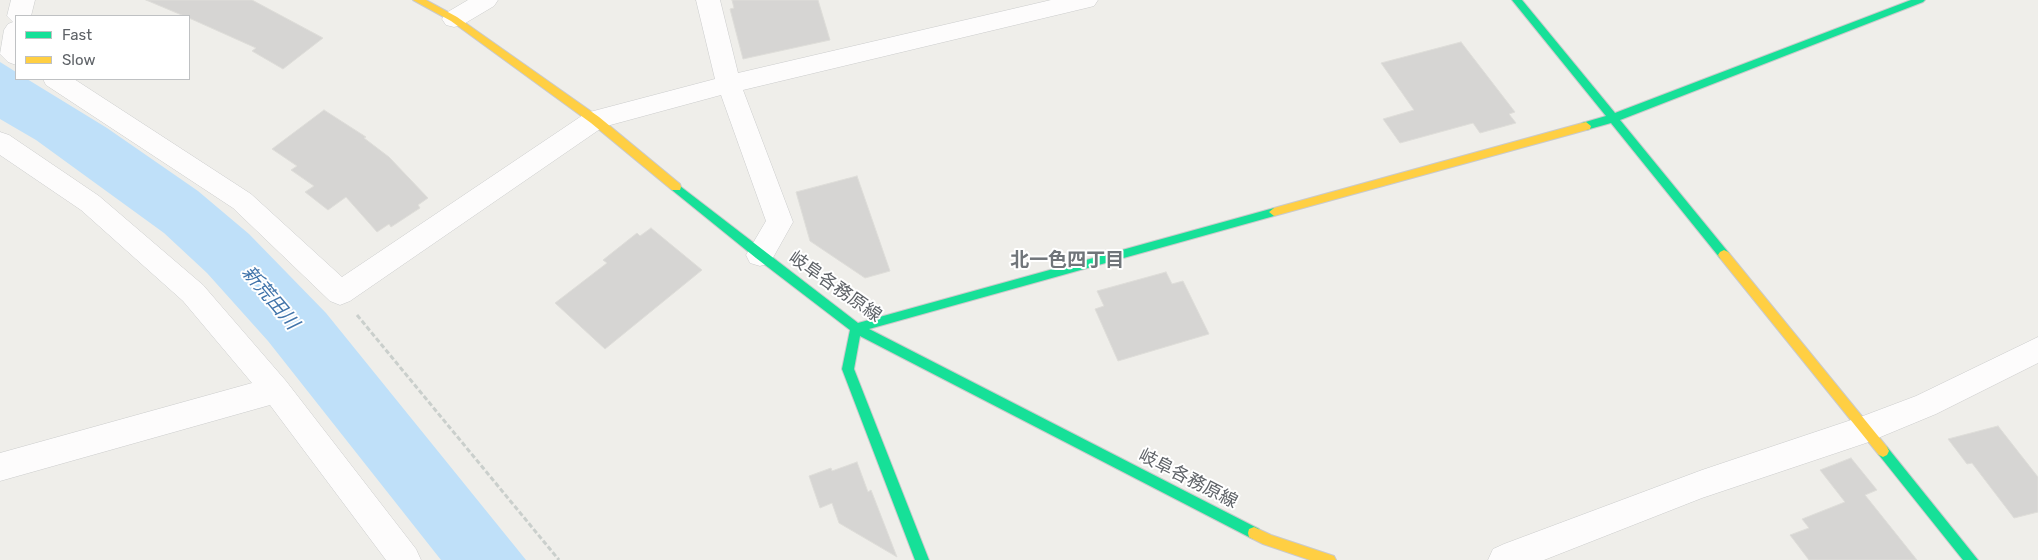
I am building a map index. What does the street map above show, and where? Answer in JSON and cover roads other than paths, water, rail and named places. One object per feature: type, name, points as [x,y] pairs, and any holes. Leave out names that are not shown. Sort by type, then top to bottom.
[{"type":"street","points":[[19,15],[23,0]]},
{"type":"street","name":"岐阜各務原線","points":[[418,0],[454,19],[594,120],[760,255],[856,328],[1268,540],[1329,560]]},
{"type":"street","points":[[454,19],[486,0]]},
{"type":"street","points":[[708,0],[729,84],[780,222],[760,255]]},
{"type":"street","points":[[56,80],[99,106],[242,201],[340,293],[594,120],[729,84],[1086,0]]},
{"type":"street","points":[[1517,0],[1971,560]]},
{"type":"street","points":[[922,560],[848,368],[856,328],[1614,118],[1920,0]]},
{"type":"street","points":[[15,34],[11,52],[15,55]]},
{"type":"street","points":[[0,142],[90,203],[193,293],[276,390],[405,560]]},
{"type":"street","points":[[1504,560],[1702,484],[1866,429],[1926,405],[2038,349]]},
{"type":"street","points":[[0,467],[276,390]]},
{"type":"water","name":"新荒田川","points":[[0,62],[15,71],[15,80],[29,80],[107,128],[198,191],[249,234],[326,313],[526,560],[441,560],[268,341],[207,273],[164,233],[36,140],[0,119]]},
{"type":"district","name":"北一色四丁目","points":[[1067,261]]}]
